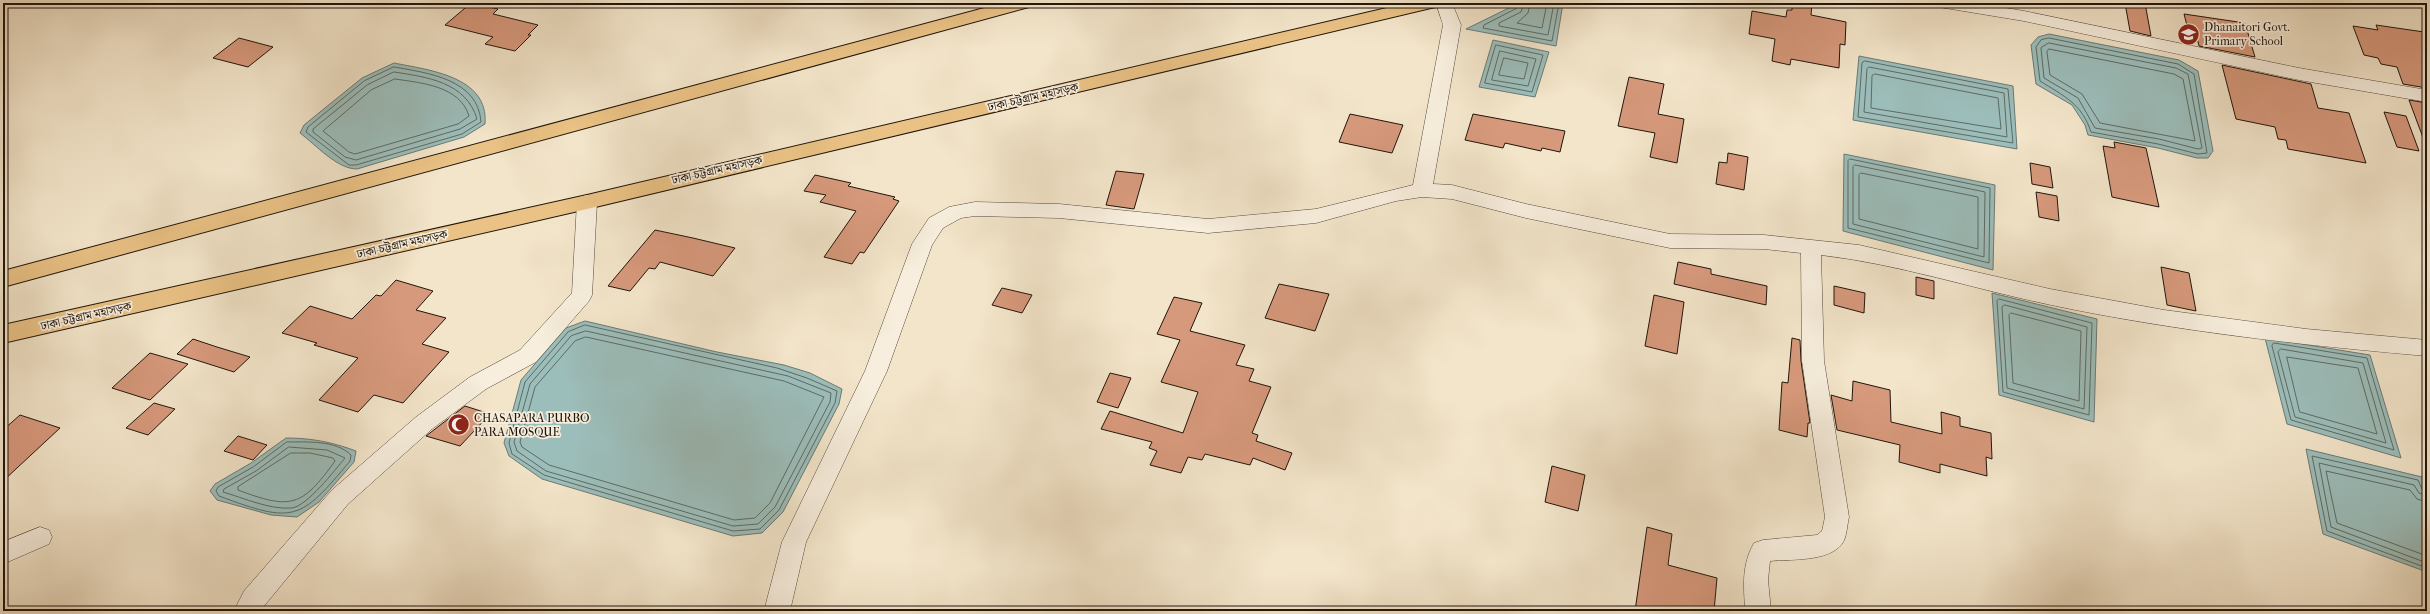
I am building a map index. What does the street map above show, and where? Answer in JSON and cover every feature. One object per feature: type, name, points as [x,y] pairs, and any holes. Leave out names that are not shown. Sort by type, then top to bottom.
[{"type":"highway","points":[[3,279],[1023,3]]},
{"type":"highway","name":"ঢাকা-চট্টগ্রাম মহাসড়ক","points":[[3,334],[587,202],[661,183],[1431,3]]},
{"type":"street","points":[[1422,190],[1452,25],[1444,3]]},
{"type":"street","points":[[1945,3],[2024,16],[2164,47],[2427,96]]},
{"type":"street","points":[[777,611],[794,542],[876,371],[922,244],[936,223],[956,212],[975,209],[1059,211],[1208,226],[1316,216],[1396,194],[1422,190],[1452,192],[1526,211],[1670,241],[1764,242],[1859,252],[2050,297],[2164,318],[2306,337],[2427,348]]},
{"type":"street","points":[[247,611],[253,599],[340,497],[424,423],[478,383],[528,356],[582,295],[587,202]]},
{"type":"street","points":[[1758,611],[1755,576],[1757,560],[1763,551],[1822,545],[1834,538],[1837,518],[1813,361],[1811,246]]},
{"type":"street","points":[[3,553],[40,537]]},
{"type":"water","points":[[1519,3],[1563,3],[1556,46],[1466,29]]},
{"type":"water","points":[[2049,34],[2179,60],[2198,71],[2213,151],[2208,158],[2197,158],[2158,148],[2088,135],[2085,125],[2072,105],[2036,84],[2031,45],[2038,37]]},
{"type":"water","points":[[1493,40],[1549,52],[1535,97],[1479,87]]},
{"type":"water","points":[[1859,56],[2013,86],[2017,149],[1853,120]]},
{"type":"water","points":[[394,63],[439,73],[454,78],[467,85],[477,95],[484,108],[485,124],[464,137],[357,169],[349,168],[334,161],[300,133],[304,125],[362,78]]},
{"type":"water","points":[[1844,154],[1995,185],[1993,270],[1843,231]]},
{"type":"water","points":[[1992,293],[2097,319],[2094,422],[1999,395]]},
{"type":"water","points":[[585,321],[717,352],[784,365],[810,373],[842,389],[839,404],[783,512],[762,533],[733,536],[542,479],[509,456],[504,443],[521,380],[566,328]]},
{"type":"water","points":[[2265,338],[2370,355],[2401,458],[2287,424]]},
{"type":"water","points":[[286,438],[330,443],[356,451],[354,462],[319,502],[297,517],[271,515],[217,500],[210,491],[215,484],[251,463]]},
{"type":"water","points":[[2306,449],[2422,477],[2427,492],[2427,572],[2323,534]]},
{"type":"building","points":[[471,3],[498,9],[493,14],[538,25],[528,35],[531,35],[515,51],[485,44],[493,37],[445,25]]},
{"type":"building","points":[[1792,3],[1812,3],[1811,15],[1846,22],[1845,45],[1840,44],[1839,68],[1791,59],[1790,65],[1772,61],[1775,39],[1749,34],[1752,11],[1786,17],[1787,10],[1792,10]]},
{"type":"building","points":[[2125,3],[2145,3],[2151,36],[2130,31]]},
{"type":"building","points":[[2184,14],[2245,23],[2255,57],[2199,46],[2197,38],[2190,37]]},
{"type":"building","points":[[2376,25],[2424,32],[2427,39],[2427,88],[2403,84],[2397,67],[2381,64],[2378,58],[2364,55],[2353,26],[2378,30]]},
{"type":"building","points":[[239,38],[273,47],[248,67],[213,58]]},
{"type":"building","points":[[2222,65],[2311,84],[2318,108],[2349,113],[2366,163],[2288,149],[2286,140],[2278,139],[2275,127],[2236,119]]},
{"type":"building","points":[[1629,77],[1664,84],[1658,114],[1684,119],[1677,163],[1650,157],[1655,133],[1618,126]]},
{"type":"building","points":[[2409,100],[2427,103],[2427,142],[2425,143]]},
{"type":"building","points":[[2384,112],[2406,116],[2419,151],[2397,147]]},
{"type":"building","points":[[1350,114],[1403,125],[1392,153],[1339,142]]},
{"type":"building","points":[[1473,114],[1565,131],[1560,152],[1542,148],[1541,151],[1505,143],[1503,148],[1465,140]]},
{"type":"building","points":[[2114,142],[2146,148],[2159,207],[2112,197],[2103,146],[2115,148]]},
{"type":"building","points":[[1728,153],[1748,157],[1744,190],[1716,184],[1719,162],[1727,163]]},
{"type":"building","points":[[2030,163],[2050,167],[2053,188],[2032,184]]},
{"type":"building","points":[[1116,171],[1144,174],[1134,209],[1106,205]]},
{"type":"building","points":[[815,175],[851,183],[848,186],[895,197],[893,199],[899,201],[864,253],[860,252],[852,264],[824,257],[856,211],[820,202],[826,195],[804,191]]},
{"type":"building","points":[[2036,192],[2057,196],[2059,221],[2039,217]]},
{"type":"building","points":[[655,230],[735,248],[713,276],[660,262],[655,269],[649,268],[630,291],[608,286]]},
{"type":"building","points":[[1678,262],[1711,269],[1711,274],[1767,286],[1766,305],[1674,284]]},
{"type":"building","points":[[2161,267],[2189,273],[2196,311],[2167,305]]},
{"type":"building","points":[[1916,277],[1934,281],[1934,299],[1916,295]]},
{"type":"building","points":[[396,280],[433,291],[416,310],[446,318],[422,344],[449,352],[403,403],[374,395],[358,412],[319,400],[358,358],[314,345],[317,343],[282,333],[310,306],[352,319],[376,295],[381,296]]},
{"type":"building","points":[[1279,284],[1329,294],[1315,331],[1265,318]]},
{"type":"building","points":[[1834,286],[1865,293],[1864,313],[1834,305]]},
{"type":"building","points":[[1002,288],[1032,295],[1022,313],[992,305]]},
{"type":"building","points":[[1654,295],[1684,302],[1677,354],[1645,346]]},
{"type":"building","points":[[1174,297],[1202,303],[1190,331],[1245,345],[1236,365],[1254,369],[1249,381],[1271,387],[1252,433],[1258,435],[1256,441],[1292,453],[1285,470],[1253,458],[1250,465],[1205,454],[1202,460],[1188,457],[1181,473],[1150,465],[1157,451],[1149,448],[1152,442],[1101,429],[1110,411],[1183,433],[1198,392],[1161,382],[1180,340],[1157,334]]},
{"type":"building","points":[[1792,338],[1800,340],[1801,361],[1810,423],[1808,423],[1807,437],[1779,430],[1782,382],[1788,383]]},
{"type":"building","points":[[193,339],[250,357],[234,372],[177,354]]},
{"type":"building","points":[[150,353],[188,364],[150,400],[112,388]]},
{"type":"building","points":[[1110,373],[1131,378],[1118,408],[1097,402]]},
{"type":"building","points":[[1853,381],[1890,390],[1891,422],[1942,434],[1941,412],[1960,417],[1960,426],[1991,433],[1992,459],[1986,457],[1987,476],[1940,464],[1940,473],[1899,462],[1900,445],[1837,430],[1831,395],[1852,401]]},
{"type":"building","points":[[154,403],[175,409],[148,435],[126,428]]},
{"type":"building","name":"CHASAPARA PURBO PARA MOSQUE","points":[[465,406],[490,414],[460,446],[426,436]]},
{"type":"building","points":[[20,415],[60,428],[3,481],[3,430]]},
{"type":"building","points":[[238,436],[267,445],[253,460],[224,451]]},
{"type":"building","points":[[1552,466],[1585,475],[1578,511],[1545,502]]},
{"type":"building","points":[[1647,527],[1672,534],[1668,565],[1717,578],[1714,611],[1635,611]]},
{"type":"place","name":"Dhanaitori Govt. Primary School","points":[[2188,34]]},
{"type":"place","name":"CHASAPARA PURBO PARA MOSQUE","points":[[458,425]]}]
